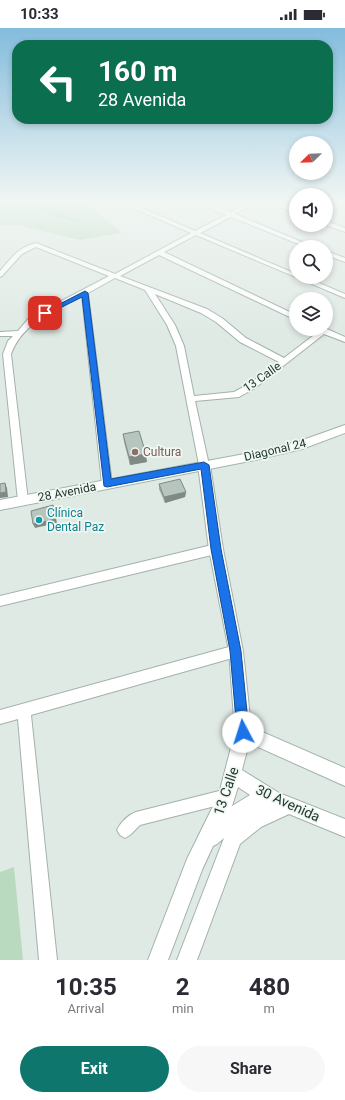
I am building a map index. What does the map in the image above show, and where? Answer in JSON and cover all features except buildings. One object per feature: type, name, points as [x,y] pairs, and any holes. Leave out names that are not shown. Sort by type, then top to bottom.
[{"type":"street","points":[[23,501],[7,354],[12,341],[32,320],[175,244]]},
{"type":"street","points":[[223,244],[289,273]]},
{"type":"street","points":[[0,276],[19,251],[36,245],[204,311],[219,320],[243,340],[284,362]]},
{"type":"street","points":[[160,253],[289,315]]},
{"type":"street","points":[[333,256],[345,260]]},
{"type":"street","points":[[316,284],[345,296]]},
{"type":"street","name":"13 Calle","points":[[148,289],[171,325],[180,346],[204,465],[216,549],[236,651],[243,732],[227,796],[194,866],[158,960]]},
{"type":"street","points":[[85,293],[107,484]]},
{"type":"street","points":[[0,334],[18,333]]},
{"type":"street","points":[[333,335],[345,340]]},
{"type":"street","name":"13 Calle","points":[[190,400],[236,395],[252,386],[284,362],[314,336]]},
{"type":"street","name":"Diagonal 24","points":[[204,465],[302,445],[345,429]]},
{"type":"street","name":"28 Avenida","points":[[0,505],[204,465]]},
{"type":"street","points":[[0,601],[216,549]]},
{"type":"street","points":[[0,717],[236,651]]},
{"type":"street","points":[[24,710],[48,960]]},
{"type":"street","points":[[243,732],[345,777]]},
{"type":"street","name":"30 Avenida","points":[[233,774],[281,802],[345,828]]},
{"type":"street","points":[[124,830],[136,819],[227,796]]},
{"type":"street","points":[[206,843],[240,810],[257,801],[281,802]]},
{"type":"street","points":[[187,960],[233,838],[281,802]]},
{"type":"green space","points":[[14,867],[23,960],[0,960],[0,872]]},
{"type":"place","name":"Cultura","points":[[135,452]]},
{"type":"place","name":"Clínica Dental Paz","points":[[39,520]]},
{"type":"route","points":[[45,313],[85,293],[107,484],[204,465],[216,549],[236,651],[243,732]]}]
